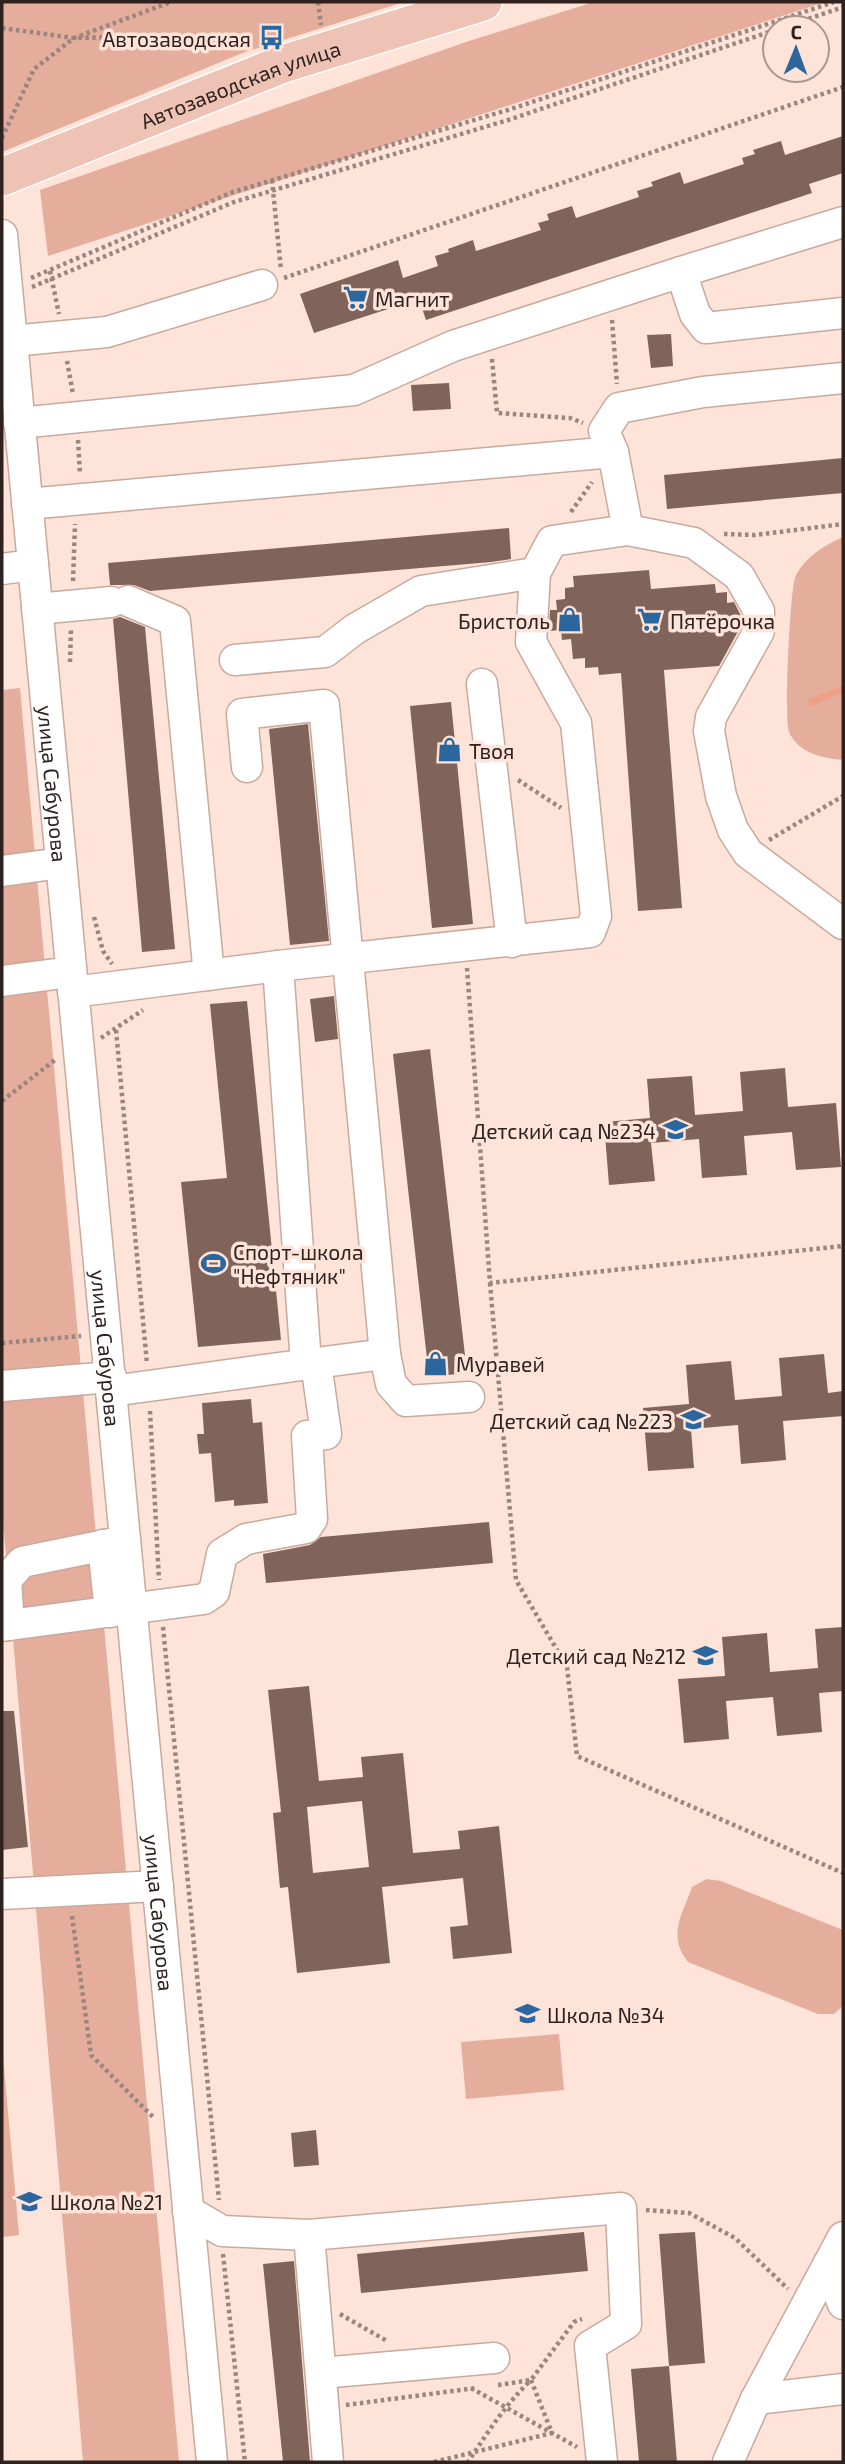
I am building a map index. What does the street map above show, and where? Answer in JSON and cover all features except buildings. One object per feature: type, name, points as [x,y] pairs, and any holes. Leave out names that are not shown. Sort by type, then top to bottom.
[{"type":"main road","name":"Автозаводская улица","points":[[2,177],[404,13],[483,2]]},
{"type":"street","points":[[13,416],[110,412],[354,390],[453,346],[843,222]]},
{"type":"street","name":"улица Сабурова","points":[[2,236],[12,341],[13,416],[27,504],[111,1384],[114,1543],[134,1609],[212,2462]]},
{"type":"street","points":[[681,272],[695,314],[706,328],[843,313]]},
{"type":"street","points":[[12,341],[107,332],[262,285]]},
{"type":"street","points":[[27,504],[612,431],[703,391],[843,378]]},
{"type":"street","points":[[612,431],[628,530]]},
{"type":"street","points":[[2,981],[72,982],[209,975],[590,932],[596,916],[576,723],[531,642],[535,573],[552,541],[628,530],[694,543],[739,576],[759,611],[759,631],[711,717],[709,731],[721,796],[733,830],[748,853],[843,924]]},
{"type":"street","points":[[2,569],[33,565]]},
{"type":"street","points":[[235,660],[325,652],[355,629],[421,591],[535,573]]},
{"type":"street","points":[[37,609],[120,602],[175,621],[209,975]]},
{"type":"street","points":[[482,684],[512,942]]},
{"type":"street","points":[[247,767],[242,714],[324,705],[350,959],[385,1354],[391,1384],[406,1401],[469,1397]]},
{"type":"street","points":[[2,871],[61,863]]},
{"type":"street","points":[[114,1543],[22,1562],[6,1580],[6,1626],[204,1599],[214,1592],[222,1555],[246,1539],[306,1528],[312,1518],[307,1436],[326,1434],[311,1364],[278,966]]},
{"type":"street","points":[[2,1387],[111,1384],[149,1387],[385,1354]]},
{"type":"street","points":[[2,1894],[158,1886]]},
{"type":"street","points":[[188,2211],[222,2231],[309,2235],[621,2208],[626,2324],[590,2346],[602,2462]]},
{"type":"street","points":[[309,2235],[328,2462]]},
{"type":"street","points":[[728,2462],[756,2399],[838,2249]]},
{"type":"street","points":[[838,2249],[843,2304]]},
{"type":"street","points":[[321,2372],[494,2358]]},
{"type":"street","points":[[756,2399],[843,2389]]},
{"type":"path","points":[[2,138],[34,69],[74,38],[171,2]]},
{"type":"path","points":[[8,293],[233,192],[508,110],[834,2]]},
{"type":"path","points":[[823,14],[843,7]]},
{"type":"path","points":[[2,27],[74,38],[200,40],[255,48]]},
{"type":"path","points":[[8,293],[234,202],[508,120],[761,35]]},
{"type":"path","points":[[272,180],[282,279],[843,87]]},
{"type":"path","points":[[552,541],[612,431],[610,295]]},
{"type":"path","points":[[489,334],[497,413],[570,418],[612,431]]},
{"type":"path","points":[[717,534],[755,535],[843,524]]},
{"type":"path","points":[[491,762],[586,824]]},
{"type":"path","points":[[748,853],[843,796]]},
{"type":"path","points":[[466,947],[490,1283],[516,1580],[567,1667],[577,1756],[843,1872]]},
{"type":"path","points":[[2,1101],[78,1046],[116,1030],[145,1008]]},
{"type":"path","points":[[116,1030],[149,1387],[134,1609],[222,2231],[245,2462]]},
{"type":"path","points":[[490,1283],[843,1247]]},
{"type":"path","points":[[2,1343],[106,1334]]},
{"type":"path","points":[[69,1891],[91,2055],[156,2120],[180,2118]]},
{"type":"path","points":[[621,2208],[689,2213],[735,2238],[806,2306]]},
{"type":"path","points":[[434,2462],[474,2452],[552,2433],[531,2380],[504,2406],[474,2452],[468,2462]]},
{"type":"shaded area","points":[[2,2],[404,2],[245,52],[2,152]]},
{"type":"shaded area","points":[[594,2],[825,2],[788,14],[761,14],[761,23],[48,256],[40,190],[469,41]]},
{"type":"shaded area","points":[[843,537],[843,760],[820,756],[799,745],[789,732],[787,705],[795,578],[809,558]]},
{"type":"shaded area","points":[[20,688],[179,2462],[83,2462],[2,1509],[2,690]]},
{"type":"shaded area","points":[[707,1879],[721,1881],[843,1930],[843,2006],[834,2014],[818,2014],[688,1962],[678,1943],[678,1925],[692,1887]]},
{"type":"shaded area","points":[[559,2034],[564,2090],[466,2099],[461,2042]]},
{"type":"shaded area","points":[[2,2045],[19,2235],[2,2237]]},
{"type":"waterway","points":[[812,702],[843,689]]},
{"type":"place","name":"Автозаводская","points":[[271,38]]},
{"type":"place","name":"Магнит","points":[[355,298]]},
{"type":"place","name":"Бристоль","points":[[570,620]]},
{"type":"place","name":"Пятёрочка","points":[[650,620]]},
{"type":"place","name":"Твоя","points":[[449,750]]},
{"type":"place","name":"Детский сад №234","points":[[676,1130]]},
{"type":"place","name":"Спорт-школа \"Нефтяник\"","points":[[213,1263]]},
{"type":"place","name":"Муравей","points":[[436,1363]]},
{"type":"place","name":"Детский сад №223","points":[[693,1420]]},
{"type":"place","name":"Детский сад №212","points":[[706,1655]]},
{"type":"place","name":"Школа №34","points":[[527,2014]]},
{"type":"place","name":"Школа №21","points":[[30,2201]]}]
